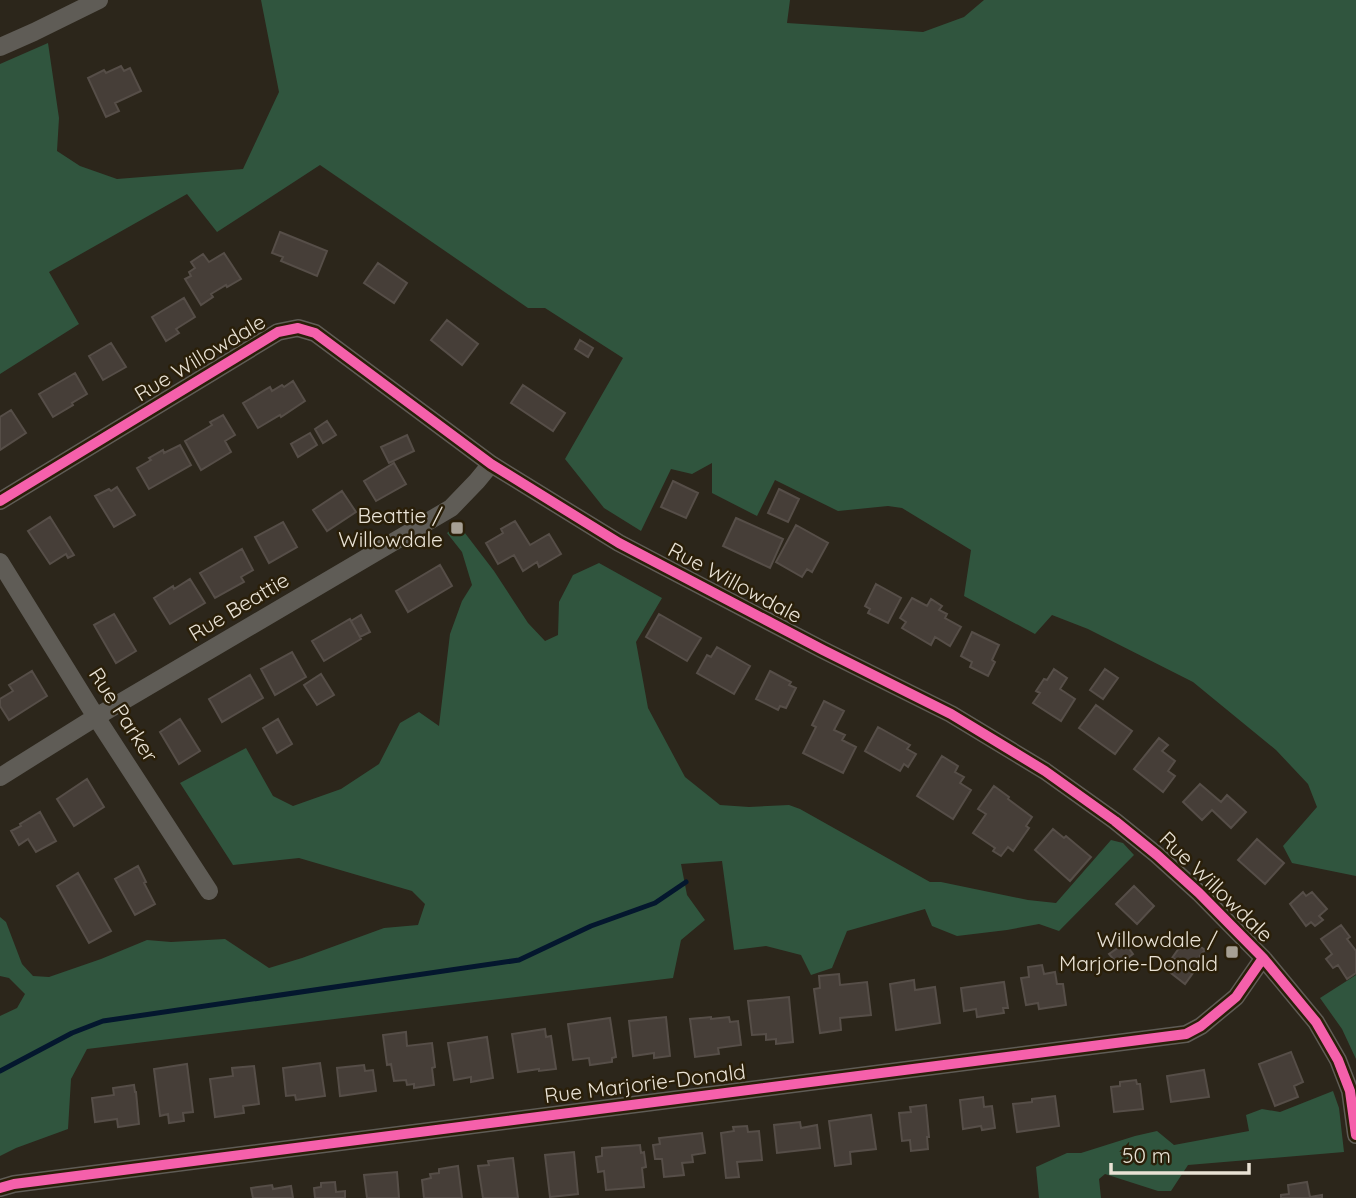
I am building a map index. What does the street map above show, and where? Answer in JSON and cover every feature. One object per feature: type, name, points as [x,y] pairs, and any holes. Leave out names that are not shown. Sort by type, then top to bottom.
[{"type":"street","points":[[0,47],[99,0]]},
{"type":"street","name":"Rue Willowdale","points":[[0,501],[278,332],[298,328],[315,333],[491,464],[619,544],[928,702],[1045,771],[1115,821],[1199,892],[1263,958],[1316,1022],[1338,1060],[1350,1091],[1356,1135]]},
{"type":"street","name":"Rue Beattie","points":[[0,777],[451,508],[491,464]]},
{"type":"street","name":"Rue Parker","points":[[0,562],[96,718],[209,891]]},
{"type":"street","name":"Rue Marjorie-Donald","points":[[0,1188],[14,1184],[1186,1034],[1201,1026],[1236,997],[1263,958]]},
{"type":"green space","points":[[261,0],[790,0],[787,23],[923,32],[964,17],[984,0],[1356,0],[1356,876],[1292,863],[1283,846],[1317,807],[1308,784],[1276,750],[1193,682],[1088,629],[1052,615],[1035,634],[964,596],[971,550],[902,508],[888,506],[838,511],[775,480],[757,516],[712,493],[712,463],[692,474],[671,469],[641,531],[604,508],[565,459],[623,358],[545,308],[528,308],[320,165],[217,232],[187,194],[49,272],[79,324],[0,374],[0,64],[48,43],[59,118],[57,151],[80,166],[117,179],[243,169],[279,92]]},
{"type":"green space","points":[[458,524],[494,571],[528,623],[545,641],[558,635],[559,602],[573,575],[599,563],[662,598],[636,642],[648,708],[685,777],[720,805],[789,805],[930,882],[1028,900],[1056,903],[1111,840],[1123,843],[1134,855],[1059,931],[1039,924],[957,936],[932,926],[925,909],[847,931],[832,968],[811,975],[801,955],[766,946],[734,950],[722,861],[681,864],[687,895],[705,920],[681,940],[673,978],[87,1049],[71,1079],[68,1129],[0,1156],[0,1016],[17,1008],[25,994],[9,978],[0,976],[0,917],[6,922],[22,964],[33,976],[49,977],[147,940],[171,942],[225,939],[269,968],[384,928],[418,925],[425,904],[412,891],[299,858],[233,865],[180,783],[246,748],[273,796],[293,806],[341,789],[379,764],[400,723],[419,712],[439,726],[450,634],[462,601],[472,585],[462,552],[447,533]]},
{"type":"green space","points":[[1356,975],[1356,1059],[1342,1029],[1320,998]]},
{"type":"green space","points":[[1333,1091],[1339,1108],[1344,1152],[1188,1165],[1171,1191],[1158,1191],[1105,1174],[1099,1179],[1101,1198],[1039,1198],[1036,1167],[1067,1153],[1081,1153],[1157,1131],[1174,1145],[1249,1131],[1246,1115],[1262,1109],[1280,1112]]},
{"type":"building","points":[[121,66],[124,71],[130,68],[141,91],[115,103],[119,111],[106,117],[88,78]]},
{"type":"building","points":[[280,232],[327,251],[317,276],[281,261],[283,257],[272,253]]},
{"type":"building","points":[[224,253],[241,279],[211,294],[213,297],[201,305],[185,279],[191,276],[189,272],[195,268],[191,262],[203,254],[209,262]]},
{"type":"building","points":[[378,263],[407,283],[394,303],[364,283]]},
{"type":"building","points":[[184,298],[195,317],[176,329],[179,333],[166,341],[152,317]]},
{"type":"building","points":[[447,320],[478,344],[462,365],[431,340]]},
{"type":"building","points":[[580,340],[593,348],[588,357],[575,349]]},
{"type":"building","points":[[111,343],[126,367],[103,380],[89,356]]},
{"type":"building","points":[[75,373],[87,394],[53,417],[39,394]]},
{"type":"building","points":[[293,381],[305,401],[258,428],[243,403],[270,387],[272,391]]},
{"type":"building","points":[[523,385],[565,413],[553,431],[511,403]]},
{"type":"building","points":[[11,410],[26,433],[0,450],[0,417]]},
{"type":"building","points":[[223,415],[235,435],[225,441],[231,452],[201,470],[185,441]]},
{"type":"building","points":[[327,421],[336,435],[323,443],[315,429]]},
{"type":"building","points":[[310,433],[317,445],[298,457],[291,444]]},
{"type":"building","points":[[407,435],[414,451],[389,463],[381,447]]},
{"type":"building","points":[[180,445],[191,465],[149,489],[137,468],[163,450],[164,453]]},
{"type":"building","points":[[394,463],[406,484],[376,501],[364,481]]},
{"type":"building","points":[[673,481],[698,493],[686,518],[661,507]]},
{"type":"building","points":[[117,487],[135,515],[114,527],[95,496]]},
{"type":"building","points":[[779,489],[799,499],[788,522],[768,513]]},
{"type":"building","points":[[342,491],[356,512],[327,531],[313,510]]},
{"type":"building","points":[[50,517],[74,555],[68,558],[66,554],[50,564],[28,531]]},
{"type":"building","points":[[736,518],[783,539],[770,568],[723,546]]},
{"type":"building","points":[[515,521],[530,545],[549,534],[561,554],[539,567],[537,562],[523,571],[514,555],[498,564],[486,543],[503,533],[501,529]]},
{"type":"building","points":[[283,522],[297,547],[269,563],[255,537]]},
{"type":"building","points":[[796,525],[828,543],[812,572],[807,569],[802,577],[776,562]]},
{"type":"building","points":[[242,549],[253,570],[241,577],[244,582],[215,598],[200,573]]},
{"type":"building","points":[[440,565],[452,586],[408,612],[396,591]]},
{"type":"building","points":[[190,579],[205,603],[170,624],[154,598]]},
{"type":"building","points":[[876,584],[901,598],[888,623],[868,613],[870,609],[865,606]]},
{"type":"building","points":[[912,598],[927,606],[931,599],[942,606],[939,610],[947,614],[945,618],[961,627],[950,646],[935,637],[931,645],[902,628],[906,622],[900,618]]},
{"type":"building","points":[[114,614],[136,651],[116,663],[94,625]]},
{"type":"building","points":[[659,614],[701,638],[687,661],[646,637]]},
{"type":"building","points":[[361,615],[370,632],[360,637],[351,621]]},
{"type":"building","points":[[350,619],[361,639],[324,661],[312,641]]},
{"type":"building","points":[[972,632],[999,645],[988,676],[970,667],[972,662],[961,656]]},
{"type":"building","points":[[717,647],[750,666],[734,694],[697,673],[707,655],[711,657]]},
{"type":"building","points":[[292,652],[306,677],[275,695],[261,669]]},
{"type":"building","points":[[1054,669],[1067,678],[1060,689],[1075,699],[1061,721],[1033,703],[1040,693],[1036,691]]},
{"type":"building","points":[[1105,669],[1118,678],[1103,699],[1090,690]]},
{"type":"building","points":[[32,671],[47,696],[9,720],[0,706],[0,699],[13,691],[9,685]]},
{"type":"building","points":[[770,671],[791,682],[789,685],[796,688],[786,708],[780,706],[778,710],[756,699]]},
{"type":"building","points":[[321,674],[334,695],[317,705],[304,685]]},
{"type":"building","points":[[250,675],[263,698],[222,722],[209,699]]},
{"type":"building","points":[[824,701],[844,711],[834,730],[845,735],[842,740],[856,747],[843,773],[803,753],[816,727],[812,725]]},
{"type":"building","points":[[1096,705],[1132,731],[1115,754],[1079,728]]},
{"type":"building","points":[[180,719],[200,751],[179,764],[160,732]]},
{"type":"building","points":[[278,719],[292,744],[277,753],[263,728]]},
{"type":"building","points":[[878,727],[910,745],[907,749],[916,754],[908,767],[904,764],[900,771],[865,751]]},
{"type":"building","points":[[1159,738],[1168,745],[1162,751],[1175,761],[1168,771],[1175,776],[1163,792],[1134,769]]},
{"type":"building","points":[[942,756],[958,766],[955,772],[964,777],[960,783],[971,790],[953,819],[917,796]]},
{"type":"building","points":[[87,779],[104,807],[74,826],[57,799]]},
{"type":"building","points":[[1200,784],[1221,802],[1227,795],[1246,812],[1231,828],[1212,810],[1202,820],[1183,802]]},
{"type":"building","points":[[994,786],[1032,817],[1026,826],[1029,828],[1013,851],[1008,847],[1001,856],[993,851],[995,848],[973,833],[986,814],[978,809]]},
{"type":"building","points":[[40,812],[56,841],[36,852],[28,839],[19,845],[11,831]]},
{"type":"building","points":[[1053,829],[1091,857],[1070,881],[1035,850]]},
{"type":"building","points":[[1257,839],[1284,863],[1265,884],[1238,860]]},
{"type":"building","points":[[138,866],[155,904],[135,915],[115,879]]},
{"type":"building","points":[[78,873],[111,931],[89,943],[57,886]]},
{"type":"building","points":[[1134,886],[1154,906],[1137,924],[1116,904]]},
{"type":"building","points":[[1303,892],[1306,896],[1312,892],[1327,909],[1319,916],[1323,920],[1315,926],[1311,922],[1306,926],[1290,904]]},
{"type":"building","points":[[1341,925],[1356,951],[1356,973],[1347,979],[1338,965],[1333,968],[1326,959],[1332,954],[1321,939]]},
{"type":"building","points":[[1187,937],[1205,950],[1200,956],[1203,959],[1185,984],[1167,970]]},
{"type":"building","points":[[1125,943],[1133,954],[1118,965],[1109,954]]},
{"type":"building","points":[[1042,965],[1044,974],[1055,972],[1057,984],[1063,984],[1066,1005],[1039,1009],[1038,1003],[1026,1005],[1021,978],[1029,977],[1028,967]]},
{"type":"building","points":[[839,974],[840,985],[867,982],[871,1015],[840,1018],[841,1030],[820,1033],[814,989],[820,988],[819,976]]},
{"type":"building","points":[[914,980],[915,990],[935,987],[940,1023],[896,1030],[890,984]]},
{"type":"building","points":[[1004,982],[1008,1008],[1003,1008],[1004,1013],[977,1017],[976,1009],[964,1011],[961,988]]},
{"type":"building","points":[[789,997],[793,1042],[776,1044],[776,1039],[766,1040],[766,1034],[752,1035],[748,1001]]},
{"type":"building","points":[[666,1017],[670,1056],[654,1058],[654,1053],[633,1056],[629,1021]]},
{"type":"building","points":[[729,1017],[730,1022],[738,1021],[741,1045],[718,1048],[719,1054],[695,1057],[690,1019]]},
{"type":"building","points":[[610,1018],[616,1057],[612,1058],[612,1062],[590,1065],[589,1058],[573,1060],[568,1024]]},
{"type":"building","points":[[545,1029],[546,1037],[551,1036],[556,1069],[518,1072],[512,1034]]},
{"type":"building","points":[[406,1032],[407,1046],[432,1043],[434,1085],[414,1088],[414,1084],[407,1085],[406,1080],[394,1081],[391,1064],[387,1065],[383,1035]]},
{"type":"building","points":[[487,1037],[493,1078],[471,1082],[471,1077],[454,1080],[448,1043]]},
{"type":"building","points":[[1291,1052],[1303,1082],[1294,1086],[1298,1097],[1275,1106],[1259,1064]]},
{"type":"building","points":[[320,1063],[325,1096],[296,1100],[295,1095],[286,1096],[283,1068]]},
{"type":"building","points":[[187,1064],[193,1112],[183,1113],[184,1121],[169,1123],[168,1114],[160,1116],[154,1069]]},
{"type":"building","points":[[364,1065],[365,1071],[373,1070],[376,1091],[340,1096],[337,1068]]},
{"type":"building","points":[[254,1066],[259,1104],[243,1106],[244,1113],[215,1117],[210,1079],[233,1076],[232,1068]]},
{"type":"building","points":[[1204,1070],[1209,1097],[1171,1102],[1167,1076]]},
{"type":"building","points":[[1136,1080],[1137,1084],[1140,1084],[1143,1109],[1114,1112],[1111,1087],[1120,1086],[1120,1082]]},
{"type":"building","points":[[134,1085],[139,1124],[118,1127],[117,1119],[95,1122],[92,1098],[114,1095],[113,1088]]},
{"type":"building","points":[[1055,1096],[1059,1126],[1017,1132],[1013,1104]]},
{"type":"building","points":[[983,1097],[984,1107],[992,1106],[995,1128],[982,1130],[981,1126],[963,1129],[960,1100]]},
{"type":"building","points":[[926,1105],[928,1149],[911,1151],[910,1140],[902,1141],[899,1113],[911,1112],[910,1107]]},
{"type":"building","points":[[871,1115],[876,1149],[850,1152],[851,1164],[835,1166],[829,1121]]},
{"type":"building","points":[[800,1122],[801,1128],[817,1125],[820,1148],[777,1153],[774,1125]]},
{"type":"building","points":[[747,1126],[748,1132],[759,1131],[762,1160],[737,1162],[739,1177],[726,1178],[721,1133],[734,1131],[733,1127]]},
{"type":"building","points":[[702,1133],[705,1153],[692,1155],[693,1162],[682,1163],[684,1175],[664,1177],[662,1159],[655,1159],[653,1145],[660,1144],[659,1138]]},
{"type":"building","points":[[640,1145],[646,1167],[642,1168],[644,1187],[606,1190],[604,1171],[598,1172],[596,1157],[602,1156],[602,1148]]},
{"type":"building","points":[[574,1152],[578,1194],[550,1197],[545,1155]]},
{"type":"building","points":[[513,1158],[518,1198],[483,1198],[478,1166],[489,1165],[488,1161]]},
{"type":"building","points":[[458,1166],[462,1198],[424,1198],[422,1180],[431,1178],[430,1174],[439,1173],[439,1169]]},
{"type":"building","points":[[397,1172],[399,1198],[367,1198],[364,1175]]},
{"type":"building","points":[[335,1182],[336,1192],[345,1191],[345,1198],[315,1198],[314,1188],[321,1187],[321,1183]]},
{"type":"building","points":[[1307,1182],[1310,1197],[1322,1195],[1322,1198],[1281,1198],[1281,1195],[1289,1194],[1288,1185]]},
{"type":"building","points":[[272,1185],[273,1189],[291,1186],[293,1198],[253,1198],[251,1188]]},
{"type":"waterway","points":[[0,1071],[72,1033],[103,1021],[519,960],[591,926],[655,903],[686,882]]},
{"type":"cycle path","points":[[0,501],[278,332],[298,328],[315,333],[491,464],[619,543],[951,714],[1045,771],[1115,821],[1199,893],[1263,958],[1316,1022],[1338,1060],[1350,1091],[1356,1135]]},
{"type":"cycle path","points":[[0,1188],[14,1184],[1186,1034],[1201,1026],[1236,997],[1263,958]]},
{"type":"place","name":"Beattie / Willowdale","points":[[457,528]]},
{"type":"place","name":"Willowdale / Marjorie-Donald","points":[[1232,952]]}]
